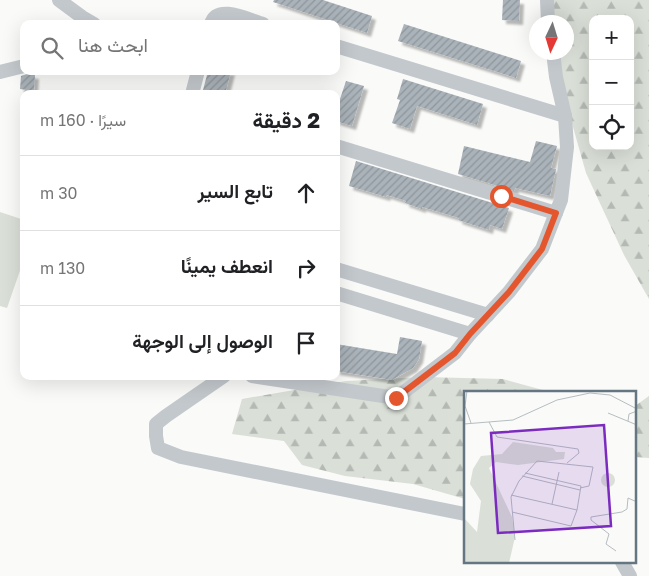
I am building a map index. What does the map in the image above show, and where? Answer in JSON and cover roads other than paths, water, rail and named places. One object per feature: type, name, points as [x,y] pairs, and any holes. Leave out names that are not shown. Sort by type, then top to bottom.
[{"type":"street","points":[[59,0],[87,20]]},
{"type":"street","points":[[547,0],[548,15]]},
{"type":"street","points":[[212,20],[220,14],[226,13],[250,20]]},
{"type":"street","points":[[340,47],[565,116]]},
{"type":"street","points":[[278,380],[396,398],[455,353],[509,292],[542,249],[561,200],[567,147],[565,116],[554,60]]},
{"type":"street","points":[[0,72],[20,67]]},
{"type":"street","points":[[193,90],[197,75]]},
{"type":"street","points":[[340,147],[556,213]]},
{"type":"street","points":[[340,270],[488,315]]},
{"type":"street","points":[[340,294],[470,334]]},
{"type":"street","points":[[218,380],[156,424],[158,448],[181,457],[464,514]]},
{"type":"street","points":[[623,564],[630,576]]}]
